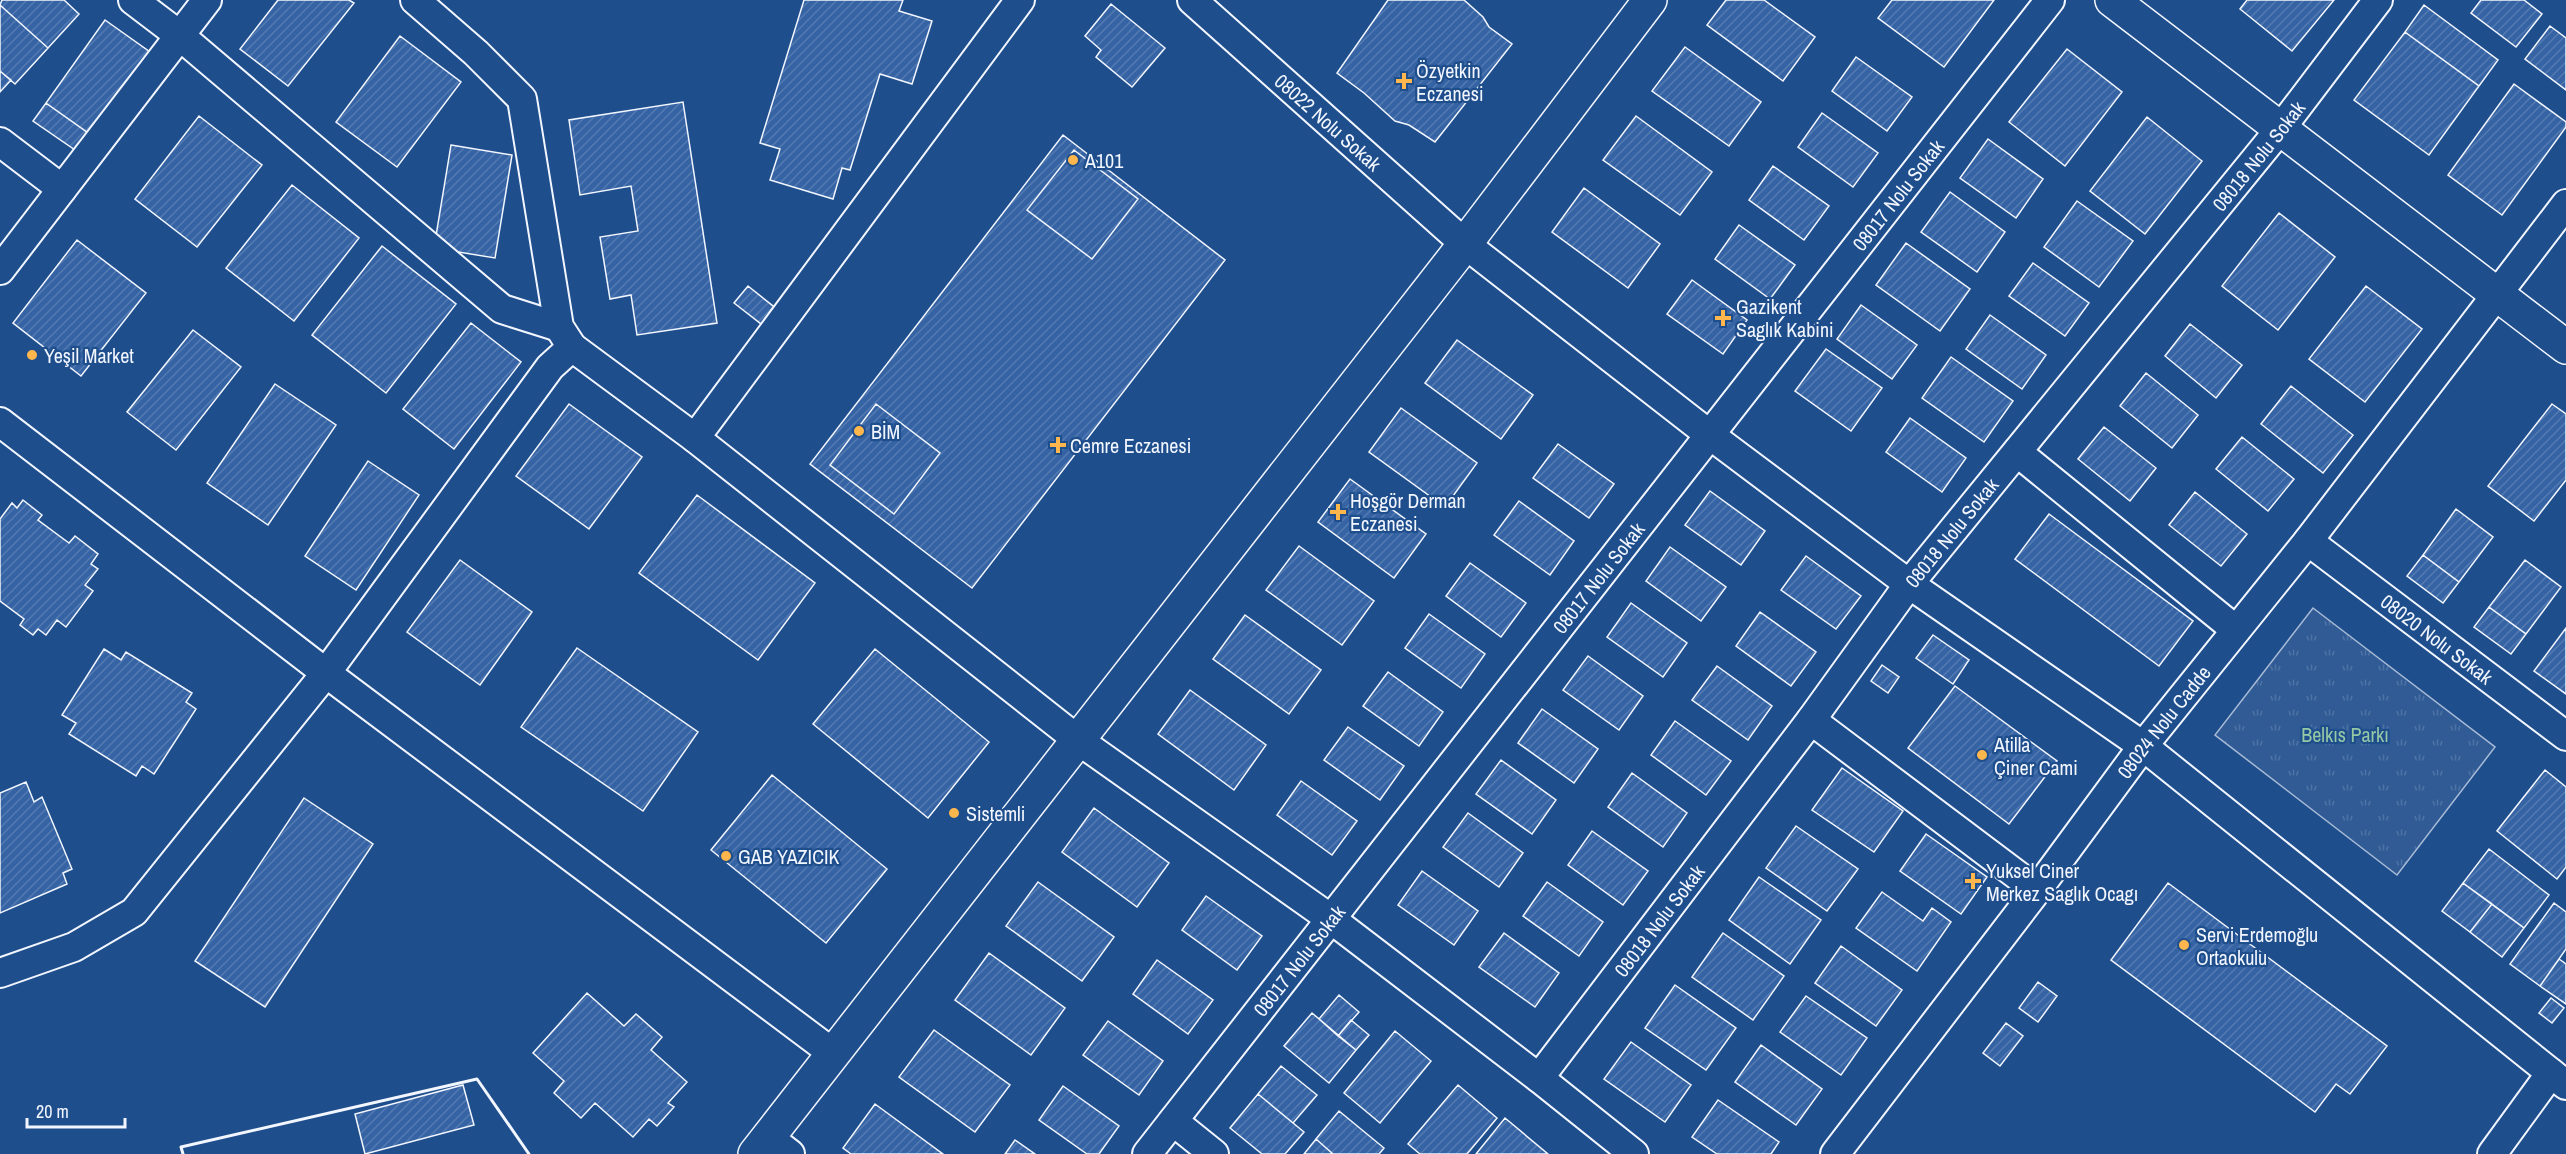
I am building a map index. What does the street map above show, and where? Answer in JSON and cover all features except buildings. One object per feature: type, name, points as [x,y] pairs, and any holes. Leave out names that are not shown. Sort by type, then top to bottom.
[{"type":"street","points":[[133,0],[179,35],[502,309],[566,337],[1078,740],[1331,919],[1539,1078],[1634,1154]]},
{"type":"street","points":[[0,270],[207,0]]},
{"type":"street","points":[[0,973],[74,947],[134,912],[326,673],[550,367],[566,337],[522,99],[476,53],[415,0]]},
{"type":"street","points":[[695,438],[1020,0]]},
{"type":"street","name":"08022 Nolu Sokak","points":[[1192,0],[1465,244],[1710,435],[1910,584],[2143,746],[2559,1079]]},
{"type":"street","points":[[771,1148],[834,1054],[1465,244],[1650,0]]},
{"type":"street","name":"08017 Nolu Sokak","points":[[1147,1154],[2050,0]]},
{"type":"street","points":[[2112,0],[2566,347]]},
{"type":"street","name":"08018 Nolu Sokak","points":[[1539,1078],[1811,720],[1910,584],[2281,128],[2378,0]]},
{"type":"street","points":[[0,142],[62,189]]},
{"type":"street","name":"08024 Nolu Cadde","points":[[1835,1154],[2037,890],[2143,746],[2308,541],[2566,204]]},
{"type":"street","points":[[0,422],[326,673],[834,1054]]},
{"type":"street","points":[[2016,452],[2236,630]]},
{"type":"street","name":"08020 Nolu Sokak","points":[[2308,541],[2566,735]]},
{"type":"street","points":[[1811,720],[2037,890]]},
{"type":"street","points":[[2492,1154],[2559,1079]]},
{"type":"street","points":[[1173,1122],[1214,1154]]},
{"type":"green space","name":"Belkıs Parkı","points":[[2313,608],[2495,747],[2397,875],[2215,735]]},
{"type":"wall","points":[[183,1154],[181,1147],[477,1079],[529,1154]]},
{"type":"place","name":"Özyetkin Eczanesi","points":[[1404,81]]},
{"type":"place","name":"A101","points":[[1073,160]]},
{"type":"place","name":"Gazikent Saglık Kabini","points":[[1723,318]]},
{"type":"place","name":"Yeşil Market","points":[[32,355]]},
{"type":"place","name":"BİM","points":[[859,431]]},
{"type":"place","name":"Cemre Eczanesi","points":[[1058,445]]},
{"type":"place","name":"Hoşgör Derman Eczanesi","points":[[1338,512]]},
{"type":"place","name":"Atilla Çiner Cami","points":[[1982,755]]},
{"type":"place","name":"Sistemli","points":[[954,813]]},
{"type":"place","name":"GAB YAZICIK","points":[[726,856]]},
{"type":"place","name":"Yuksel Ciner Merkez Saglık Ocagı","points":[[1973,881]]},
{"type":"place","name":"Servi Erdemoğlu Ortaokulu","points":[[2184,945]]}]
